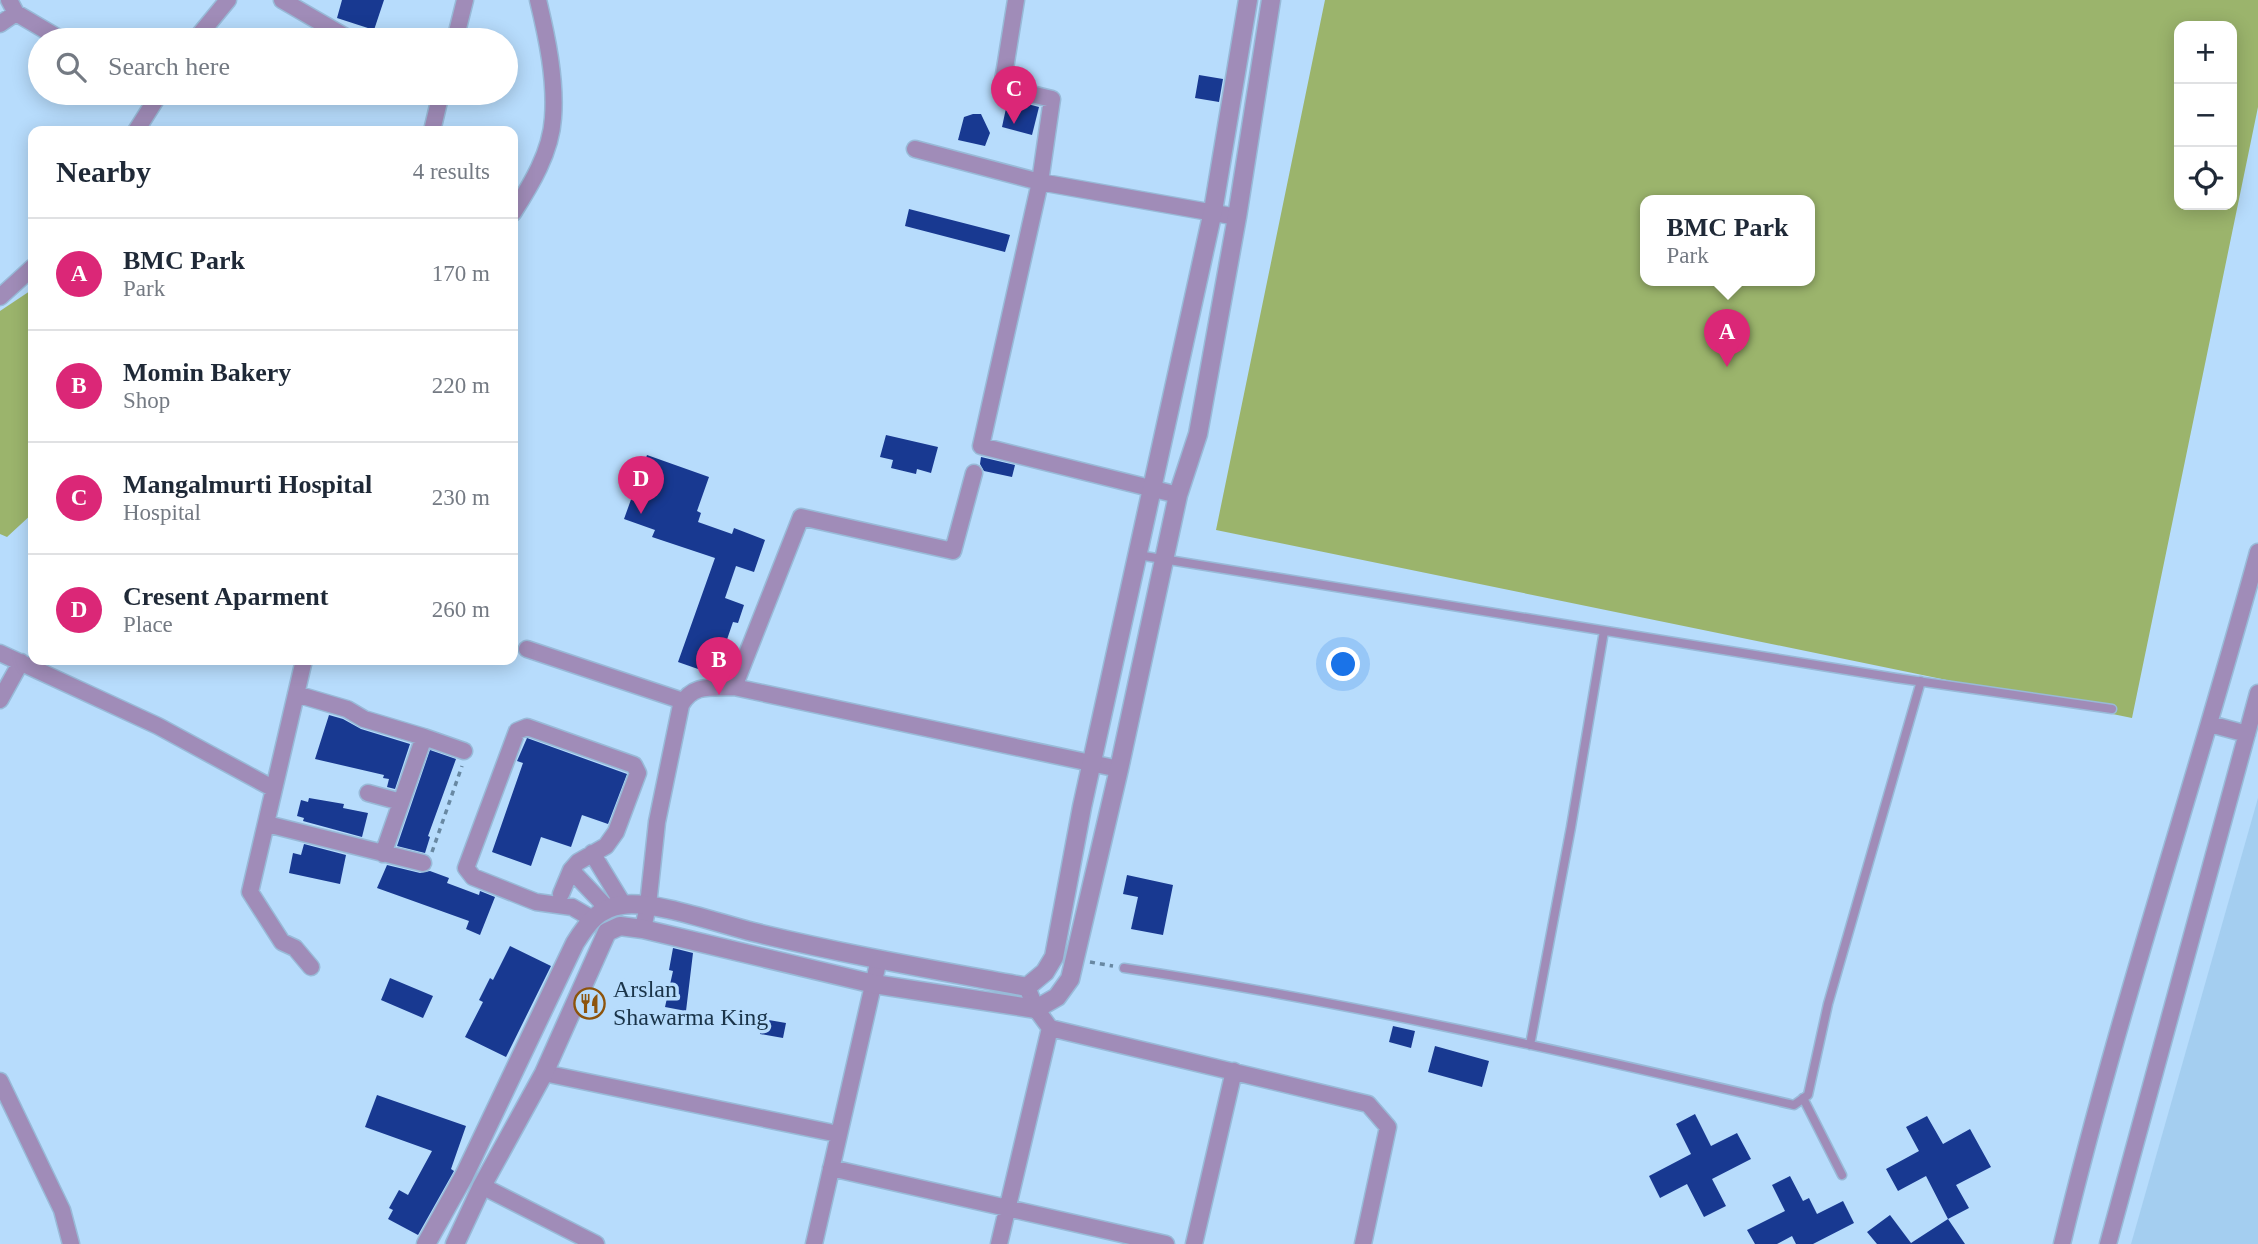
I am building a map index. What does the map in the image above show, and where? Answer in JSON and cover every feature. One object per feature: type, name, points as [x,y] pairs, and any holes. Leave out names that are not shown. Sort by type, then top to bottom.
[{"type":"street","points":[[205,28],[228,0]]},
{"type":"street","points":[[282,0],[330,28]]},
{"type":"street","points":[[458,28],[465,0]]},
{"type":"street","points":[[518,204],[537,172],[553,120],[552,90],[538,0]]},
{"type":"street","points":[[1016,0],[1002,87],[1052,99],[1040,181],[981,446],[1178,495]]},
{"type":"street","points":[[1027,987],[1045,972],[1054,957],[1082,807],[1213,212],[1248,0]]},
{"type":"street","points":[[455,1244],[482,1186],[544,1073],[607,932],[620,926],[643,929],[874,984],[1036,1009],[1057,997],[1070,979],[1178,495],[1198,434],[1237,217],[1271,0]]},
{"type":"street","points":[[0,24],[12,6],[44,28]]},
{"type":"street","points":[[139,126],[152,105]]},
{"type":"street","points":[[433,126],[439,105]]},
{"type":"street","points":[[915,149],[1040,181],[1237,217]]},
{"type":"street","points":[[0,297],[28,272]]},
{"type":"street","points":[[734,687],[801,517],[953,551],[974,473]]},
{"type":"street","points":[[2062,1244],[2088,1135],[2258,552]]},
{"type":"street","points":[[527,649],[683,701]]},
{"type":"street","points":[[0,653],[28,665]]},
{"type":"street","points":[[0,700],[22,662]]},
{"type":"street","points":[[28,665],[158,726],[274,789]]},
{"type":"street","points":[[303,665],[250,892],[282,942],[295,948],[311,967]]},
{"type":"street","points":[[643,929],[657,822],[683,701],[688,694],[699,689],[734,687],[1119,769]]},
{"type":"street","points":[[2108,1244],[2258,693]]},
{"type":"street","points":[[296,694],[347,709],[364,719],[464,751]]},
{"type":"street","points":[[2210,724],[2247,734]]},
{"type":"street","points":[[561,894],[571,870],[592,853],[606,846],[616,832],[638,773],[634,765],[527,727],[517,732],[466,868],[473,877],[536,902],[572,907],[591,918]]},
{"type":"street","points":[[383,854],[424,737]]},
{"type":"street","points":[[368,793],[401,802]]},
{"type":"street","points":[[1082,807],[1109,813]]},
{"type":"street","points":[[267,824],[423,863]]},
{"type":"street","points":[[592,853],[615,906]]},
{"type":"street","points":[[571,870],[615,906]]},
{"type":"street","points":[[431,1242],[575,943],[591,918],[615,906],[648,905],[755,933],[1027,987]]},
{"type":"street","points":[[1063,912],[1084,916]]},
{"type":"street","points":[[814,1244],[879,959]]},
{"type":"street","points":[[1027,987],[1036,1009],[1050,1028],[1368,1104],[1388,1127],[1363,1244]]},
{"type":"street","points":[[999,1244],[1050,1028]]},
{"type":"street","points":[[1194,1244],[1234,1071]]},
{"type":"street","points":[[544,1073],[838,1134]]},
{"type":"street","points":[[0,1081],[62,1210],[71,1244]]},
{"type":"street","points":[[831,1168],[1166,1244]]},
{"type":"street","points":[[482,1186],[596,1244]]},
{"type":"lane","points":[[1138,555],[1604,631],[2112,709]]},
{"type":"lane","points":[[1530,1045],[1604,631]]},
{"type":"lane","points":[[1124,968],[1193,978],[1413,1020],[1794,1105],[1808,1095],[1828,1004],[1921,681]]},
{"type":"lane","points":[[1803,1098],[1842,1175]]},
{"type":"path","points":[[423,863],[429,858],[466,755],[464,751]]},
{"type":"path","points":[[1074,960],[1124,968]]},
{"type":"shaded area","points":[[2258,798],[2258,1244],[2131,1244]]},
{"type":"green space","points":[[1325,0],[2258,0],[2258,107],[2237,209],[2237,21],[2174,21],[2174,210],[2237,210],[2132,718],[1216,530]]},
{"type":"green space","points":[[28,292],[28,518],[7,537],[0,534],[0,311]]},
{"type":"building","points":[[342,0],[384,0],[375,28],[337,18]]},
{"type":"building","points":[[1199,75],[1223,79],[1219,102],[1195,98]]},
{"type":"building","points":[[1008,99],[1039,107],[1032,135],[1002,127]]},
{"type":"building","points":[[981,114],[990,133],[985,146],[958,140],[964,117]]},
{"type":"building","points":[[909,209],[1010,235],[1005,252],[905,226]]},
{"type":"building","points":[[886,435],[938,447],[931,473],[917,469],[916,474],[891,468],[893,460],[880,457]]},
{"type":"building","points":[[647,455],[709,477],[697,511],[701,513],[698,522],[732,534],[734,528],[765,540],[754,572],[736,566],[725,598],[744,605],[738,623],[733,622],[720,660],[704,654],[698,669],[678,662],[715,558],[652,537],[655,530],[624,519]]},
{"type":"building","points":[[981,457],[1015,465],[1012,477],[984,471],[980,464]]},
{"type":"building","points":[[329,715],[361,729],[410,744],[395,789],[387,787],[389,779],[383,778],[384,775],[315,759]]},
{"type":"building","points":[[527,738],[627,774],[608,824],[582,815],[571,847],[541,837],[531,866],[492,852],[523,763],[517,761]]},
{"type":"building","points":[[430,750],[456,759],[428,836],[430,837],[425,853],[397,846]]},
{"type":"building","points":[[309,798],[344,804],[343,808],[368,813],[362,837],[303,821],[304,818],[297,816],[301,800],[308,802]]},
{"type":"building","points":[[304,844],[346,855],[340,884],[289,873],[293,853],[301,855]]},
{"type":"building","points":[[387,865],[420,873],[430,871],[449,878],[447,883],[479,895],[480,891],[495,897],[480,935],[466,929],[469,921],[377,888]]},
{"type":"building","points":[[1127,875],[1173,885],[1163,935],[1131,929],[1138,897],[1123,894]]},
{"type":"building","points":[[510,946],[551,966],[506,1057],[465,1037],[483,1002],[479,1000],[490,978],[493,980]]},
{"type":"building","points":[[673,948],[693,953],[686,1011],[665,1007],[673,971],[669,970]]},
{"type":"building","points":[[390,978],[433,996],[423,1018],[381,1000]]},
{"type":"building","points":[[763,1019],[786,1023],[783,1038],[760,1034]]},
{"type":"building","points":[[1393,1026],[1415,1031],[1411,1048],[1389,1042]]},
{"type":"building","points":[[1435,1046],[1489,1061],[1482,1087],[1428,1072]]},
{"type":"building","points":[[377,1095],[466,1126],[451,1169],[454,1171],[418,1235],[388,1219],[393,1210],[389,1208],[399,1190],[408,1195],[432,1151],[365,1127]]},
{"type":"building","points":[[1695,1114],[1711,1146],[1737,1133],[1751,1159],[1712,1179],[1726,1206],[1704,1217],[1687,1184],[1660,1198],[1649,1176],[1691,1154],[1676,1124]]},
{"type":"building","points":[[1927,1116],[1943,1144],[1970,1129],[1991,1167],[1956,1185],[1969,1208],[1948,1219],[1926,1176],[1898,1191],[1886,1169],[1919,1151],[1906,1127]]},
{"type":"building","points":[[1790,1176],[1803,1201],[1809,1198],[1817,1214],[1843,1201],[1854,1223],[1813,1244],[1796,1244],[1792,1236],[1777,1244],[1755,1244],[1747,1230],[1785,1211],[1772,1185]]},
{"type":"building","points":[[1890,1215],[1911,1243],[1948,1219],[1965,1244],[1877,1244],[1867,1232]]},
{"type":"place","name":"Mangalmurti Hospital","points":[[1014,124]]},
{"type":"place","name":"BMC Park","points":[[1727,367]]},
{"type":"place","name":"Cresent Aparment","points":[[641,514]]},
{"type":"place","name":"Momin Bakery","points":[[719,695]]},
{"type":"place","name":"Arslan Shawarma King","points":[[590,1003]]}]
